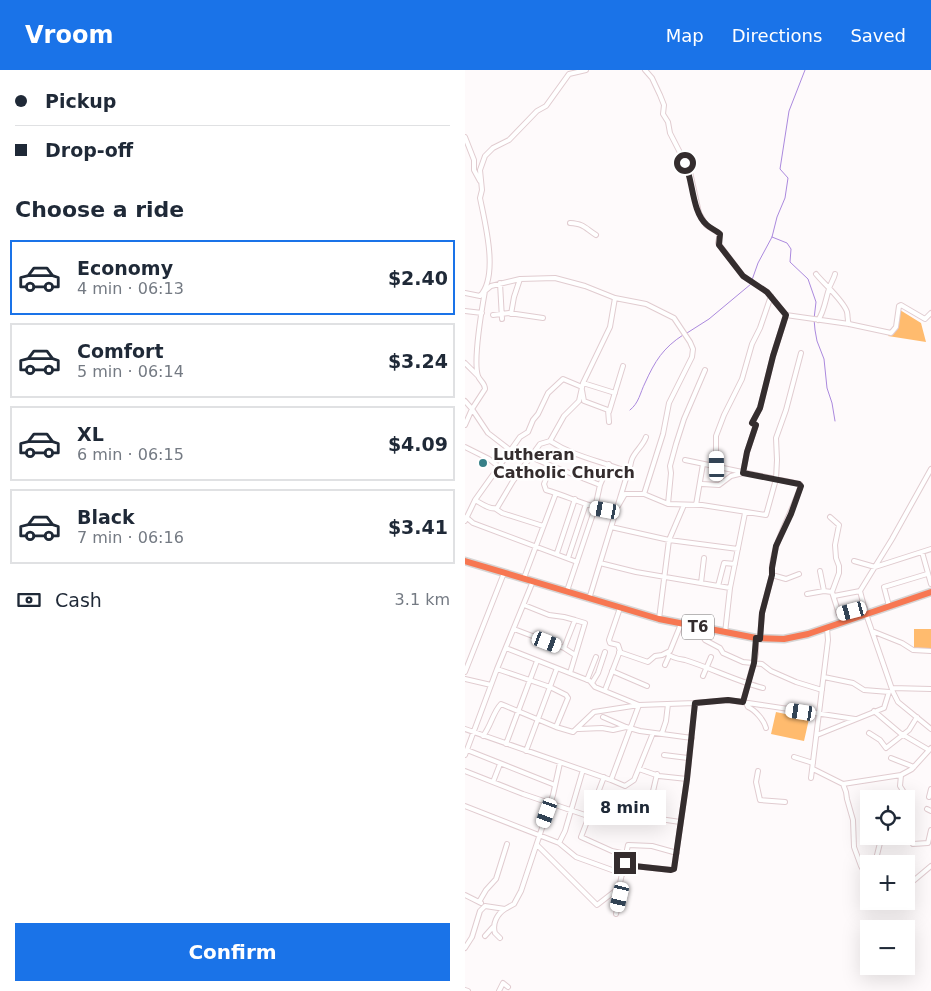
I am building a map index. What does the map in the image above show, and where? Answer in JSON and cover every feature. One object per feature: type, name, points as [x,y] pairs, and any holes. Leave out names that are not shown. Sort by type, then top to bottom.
[{"type":"highway","name":"T6","points":[[465,561],[659,619],[758,639],[784,638],[827,628],[866,611],[889,606],[931,592]]},
{"type":"street","points":[[478,376],[477,362],[490,258],[480,198],[482,190],[479,170],[485,156],[493,148],[509,140],[537,111],[546,106],[569,74],[586,70]]},
{"type":"street","points":[[645,70],[664,105],[663,114],[689,172],[699,213],[703,220],[706,225],[720,234],[719,245],[736,268],[743,276],[759,285],[771,296],[786,315],[891,332],[896,327],[899,306],[901,305],[922,319],[928,318],[931,313]]},
{"type":"street","points":[[465,137],[474,160],[474,170],[481,182]]},
{"type":"street","points":[[570,223],[585,226],[595,235]]},
{"type":"street","points":[[816,274],[829,287],[846,310],[849,324]]},
{"type":"street","points":[[818,320],[835,274]]},
{"type":"street","points":[[465,293],[479,296],[491,286],[500,283],[520,279],[555,278],[585,286],[615,298],[646,304],[675,318],[693,349],[691,361],[669,403],[663,434],[644,494]]},
{"type":"street","points":[[511,314],[520,279]]},
{"type":"street","points":[[500,283],[502,316]]},
{"type":"street","points":[[717,466],[716,436],[742,379],[752,344],[760,328],[771,296]]},
{"type":"street","points":[[550,442],[564,416],[579,401],[582,387],[611,328],[615,298]]},
{"type":"street","points":[[465,311],[482,313]]},
{"type":"street","points":[[493,315],[511,314],[543,318]]},
{"type":"street","points":[[743,473],[747,452],[756,425],[752,423],[760,408],[786,315]]},
{"type":"street","points":[[618,506],[625,494],[644,494],[668,504],[696,505],[766,515],[775,479],[777,460],[776,438],[786,410],[801,353]]},
{"type":"street","points":[[465,363],[485,385],[485,389],[472,409],[465,425]]},
{"type":"street","points":[[609,422],[609,412],[617,380],[623,366]]},
{"type":"street","points":[[668,504],[672,458],[684,419],[705,370]]},
{"type":"street","points":[[577,562],[473,523],[465,518],[475,500],[510,450],[520,437],[527,432],[548,393],[561,380],[582,387],[615,393]]},
{"type":"street","points":[[582,387],[584,401],[609,412]]},
{"type":"street","points":[[465,401],[488,433],[510,450]]},
{"type":"street","points":[[589,599],[628,472],[631,468],[632,459],[642,446],[645,436]]},
{"type":"street","points":[[496,509],[513,481],[541,444],[550,442],[562,450],[580,457],[609,464],[628,472]]},
{"type":"street","points":[[465,447],[489,459],[499,467]]},
{"type":"street","points":[[531,456],[600,485]]},
{"type":"street","points":[[685,460],[799,484],[801,486],[791,514],[776,546],[772,575],[762,613],[745,703]]},
{"type":"street","points":[[567,591],[595,508],[600,485],[609,464]]},
{"type":"street","points":[[696,505],[703,464]]},
{"type":"street","points":[[551,466],[544,484],[546,490],[575,499],[595,508],[616,512]]},
{"type":"street","points":[[931,469],[860,591],[891,691],[898,702],[931,729]]},
{"type":"street","points":[[703,484],[719,485],[731,476],[743,473]]},
{"type":"street","points":[[524,578],[556,493]]},
{"type":"street","points":[[557,553],[575,499]]},
{"type":"street","points":[[475,500],[488,507],[543,526]]},
{"type":"street","points":[[568,558],[586,504]]},
{"type":"street","points":[[659,619],[669,540],[684,505]]},
{"type":"street","points":[[725,633],[730,588],[745,513]]},
{"type":"street","points":[[830,517],[839,525],[835,545],[839,573],[833,594],[839,614],[866,611]]},
{"type":"street","points":[[611,527],[669,540],[738,549]]},
{"type":"street","points":[[854,561],[875,567],[931,549]]},
{"type":"street","points":[[922,552],[931,584]]},
{"type":"street","points":[[701,582],[703,558]]},
{"type":"street","points":[[601,563],[636,572],[730,588]]},
{"type":"street","points":[[718,586],[724,563],[735,564]]},
{"type":"street","points":[[820,571],[824,591]]},
{"type":"street","points":[[465,672],[504,573]]},
{"type":"street","points":[[772,575],[786,578],[799,574]]},
{"type":"street","points":[[889,606],[884,587],[927,574]]},
{"type":"street","points":[[533,581],[497,669],[466,753],[555,784]]},
{"type":"street","points":[[807,594],[824,591],[833,594],[860,591]]},
{"type":"street","points":[[524,605],[549,615],[565,616],[585,623],[570,674]]},
{"type":"street","points":[[605,690],[619,652],[618,645],[610,643],[609,640],[619,608]]},
{"type":"street","points":[[564,648],[575,620]]},
{"type":"street","points":[[665,665],[681,624]]},
{"type":"street","points":[[697,627],[705,640],[720,648],[723,653],[743,662],[765,666],[771,671],[796,682],[823,690]]},
{"type":"street","points":[[811,778],[823,690],[828,640],[827,628]]},
{"type":"street","points":[[514,629],[564,648],[575,655]]},
{"type":"street","points":[[872,631],[902,643],[913,650],[931,651]]},
{"type":"street","points":[[506,648],[587,680],[595,687],[639,705]]},
{"type":"street","points":[[592,683],[598,673],[605,652]]},
{"type":"street","points":[[619,652],[648,662],[655,656],[668,655],[763,688]]},
{"type":"street","points":[[587,680],[596,657]]},
{"type":"street","points":[[703,676],[711,657]]},
{"type":"street","points":[[506,744],[537,661]]},
{"type":"street","points":[[526,751],[557,668]]},
{"type":"street","points":[[497,669],[550,687],[567,697],[556,727]]},
{"type":"street","points":[[612,671],[647,686]]},
{"type":"street","points":[[824,677],[853,683],[864,690],[891,691],[931,688]]},
{"type":"street","points":[[465,679],[491,685]]},
{"type":"street","points":[[817,734],[885,707],[891,691]]},
{"type":"street","points":[[577,730],[594,712],[639,705],[728,700],[855,719]]},
{"type":"street","points":[[625,865],[673,870],[687,779],[695,703]]},
{"type":"street","points":[[745,703],[765,723],[766,728]]},
{"type":"street","points":[[483,736],[490,727],[500,704],[573,732],[577,730],[602,728],[613,730],[628,727]]},
{"type":"street","points":[[662,734],[668,704]]},
{"type":"street","points":[[611,780],[628,727],[639,705]]},
{"type":"street","points":[[843,784],[855,780],[908,772],[930,749],[903,734],[874,711]]},
{"type":"street","points":[[869,733],[880,740],[885,748],[892,745],[909,730],[917,717]]},
{"type":"street","points":[[603,718],[653,733],[692,738]]},
{"type":"street","points":[[465,729],[625,786],[634,780],[653,733]]},
{"type":"street","points":[[664,755],[688,758]]},
{"type":"street","points":[[795,757],[813,763]]},
{"type":"street","points":[[891,758],[914,766]]},
{"type":"street","points":[[485,936],[501,912],[516,900],[537,845],[560,763]]},
{"type":"street","points":[[493,782],[500,764]]},
{"type":"street","points":[[639,769],[687,779]]},
{"type":"street","points":[[813,769],[843,784],[854,827],[854,847],[860,863]]},
{"type":"street","points":[[465,771],[550,804],[588,816]]},
{"type":"street","points":[[758,771],[756,782],[760,800],[785,802]]},
{"type":"street","points":[[559,843],[565,831],[582,773]]},
{"type":"street","points":[[647,817],[657,774]]},
{"type":"street","points":[[901,774],[899,786],[902,790]]},
{"type":"street","points":[[604,777],[581,837],[612,851],[626,854]]},
{"type":"street","points":[[929,797],[931,789]]},
{"type":"street","points":[[595,797],[647,817],[681,822]]},
{"type":"street","points":[[465,806],[559,843],[576,857],[623,874]]},
{"type":"street","points":[[915,844],[928,843],[931,830]]},
{"type":"street","points":[[479,902],[486,890],[496,879],[507,844]]},
{"type":"street","points":[[616,914],[627,846],[630,844],[652,846],[677,853]]},
{"type":"street","points":[[537,845],[595,904],[597,905],[619,888]]},
{"type":"street","points":[[915,879],[931,866]]},
{"type":"street","points":[[465,895],[485,906],[505,909]]},
{"type":"street","points":[[465,948],[472,937],[480,911],[485,906]]},
{"type":"street","points":[[494,925],[495,933],[500,938]]},
{"type":"street","points":[[499,991],[503,984],[508,987]]},
{"type":"shaded area","points":[[900,310],[921,323],[926,342],[888,336],[899,323]]},
{"type":"shaded area","points":[[914,629],[931,629],[931,650],[914,649]]},
{"type":"shaded area","points":[[776,712],[809,719],[804,741],[771,734]]},
{"type":"waterway","points":[[752,280],[758,263],[772,237],[777,217],[785,198],[788,178],[780,169],[789,111],[805,70]]},
{"type":"waterway","points":[[772,237],[787,243],[791,249],[790,262],[808,279],[816,302],[815,330],[824,359],[827,388],[835,421]]},
{"type":"waterway","points":[[687,333],[709,319],[751,284]]},
{"type":"waterway","points":[[630,410],[637,401],[660,356],[683,335]]},
{"type":"place","name":"Lutheran Catholic Church","points":[[483,463]]},
{"type":"route","points":[[625,863],[625,865],[674,869],[687,779],[695,703],[728,700],[743,702],[756,654],[756,638],[760,639],[762,613],[772,575],[776,546],[791,514],[801,486],[799,484],[743,473],[747,452],[756,425],[752,423],[760,408],[786,315],[767,292],[743,276],[719,245],[720,234],[706,225],[699,213],[685,163]]}]
